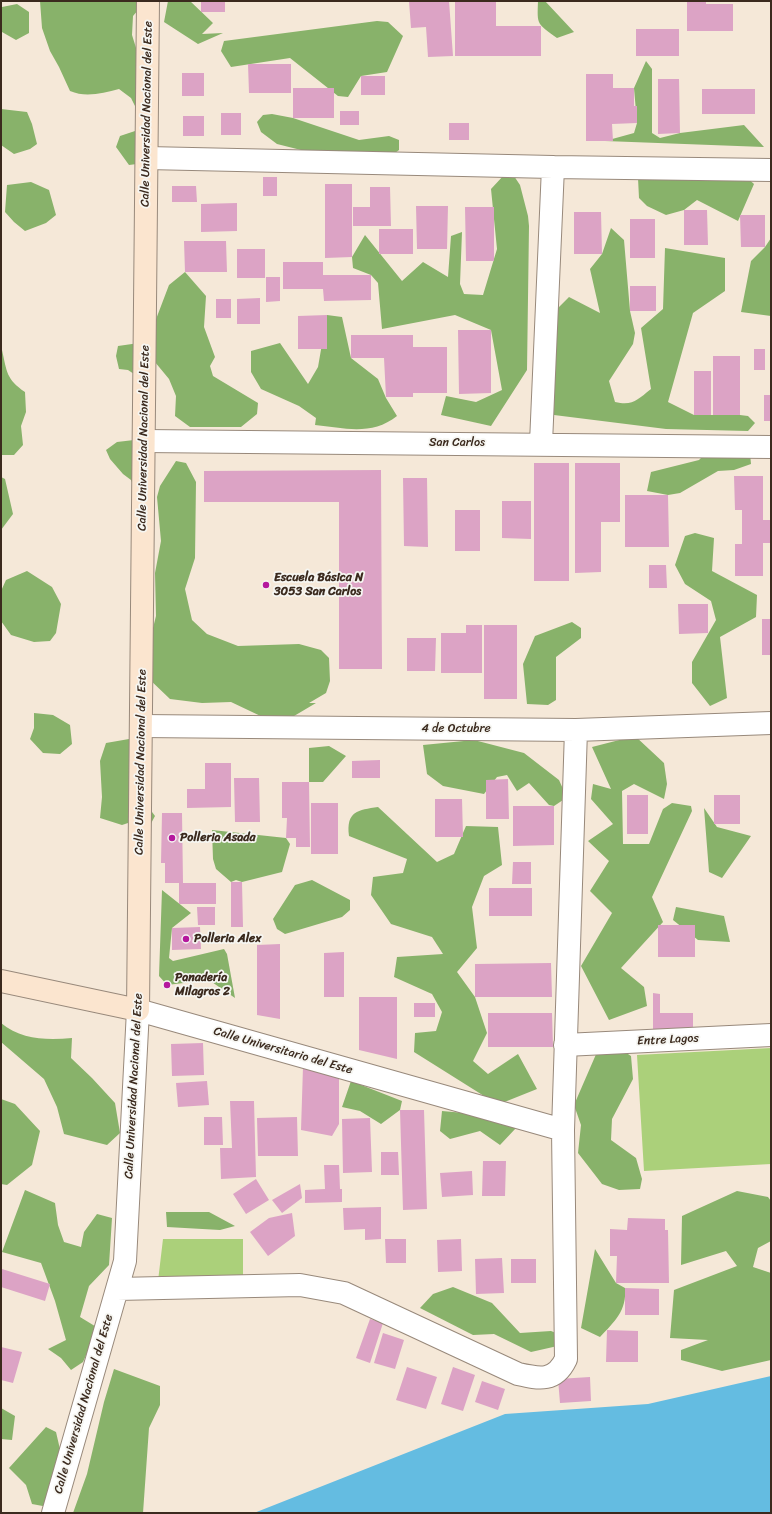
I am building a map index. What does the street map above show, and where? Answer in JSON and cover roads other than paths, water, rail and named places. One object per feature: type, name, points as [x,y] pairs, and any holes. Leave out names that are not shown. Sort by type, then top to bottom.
[{"type":"street","name":"Calle Universidad Nacional del Este","points":[[53,1513],[125,1261],[138,1010],[148,1]]},
{"type":"street","points":[[147,158],[771,170]]},
{"type":"street","points":[[541,443],[553,167]]},
{"type":"street","name":"San Carlos","points":[[144,441],[541,443],[771,447]]},
{"type":"street","name":"4 de Octubre","points":[[141,726],[576,730],[771,723]]},
{"type":"street","points":[[118,1289],[300,1285],[344,1293],[518,1374],[544,1378],[555,1373],[563,1366],[566,1359],[562,1130],[576,730]]},
{"type":"street","name":"Calle Universitario del Este","points":[[1,981],[138,1010],[562,1130]]},
{"type":"street","name":"Entre Lagos","points":[[565,1045],[771,1035]]},
{"type":"water","points":[[771,1376],[771,1513],[254,1513],[505,1414],[648,1404]]},
{"type":"place","name":"Escuela Básica N 3053 San Carlos","points":[[266,585]]},
{"type":"place","name":"Polleria Asada","points":[[172,838]]},
{"type":"place","name":"Polleria Alex","points":[[186,939]]},
{"type":"place","name":"Panadería Milagros 2","points":[[167,985]]}]
